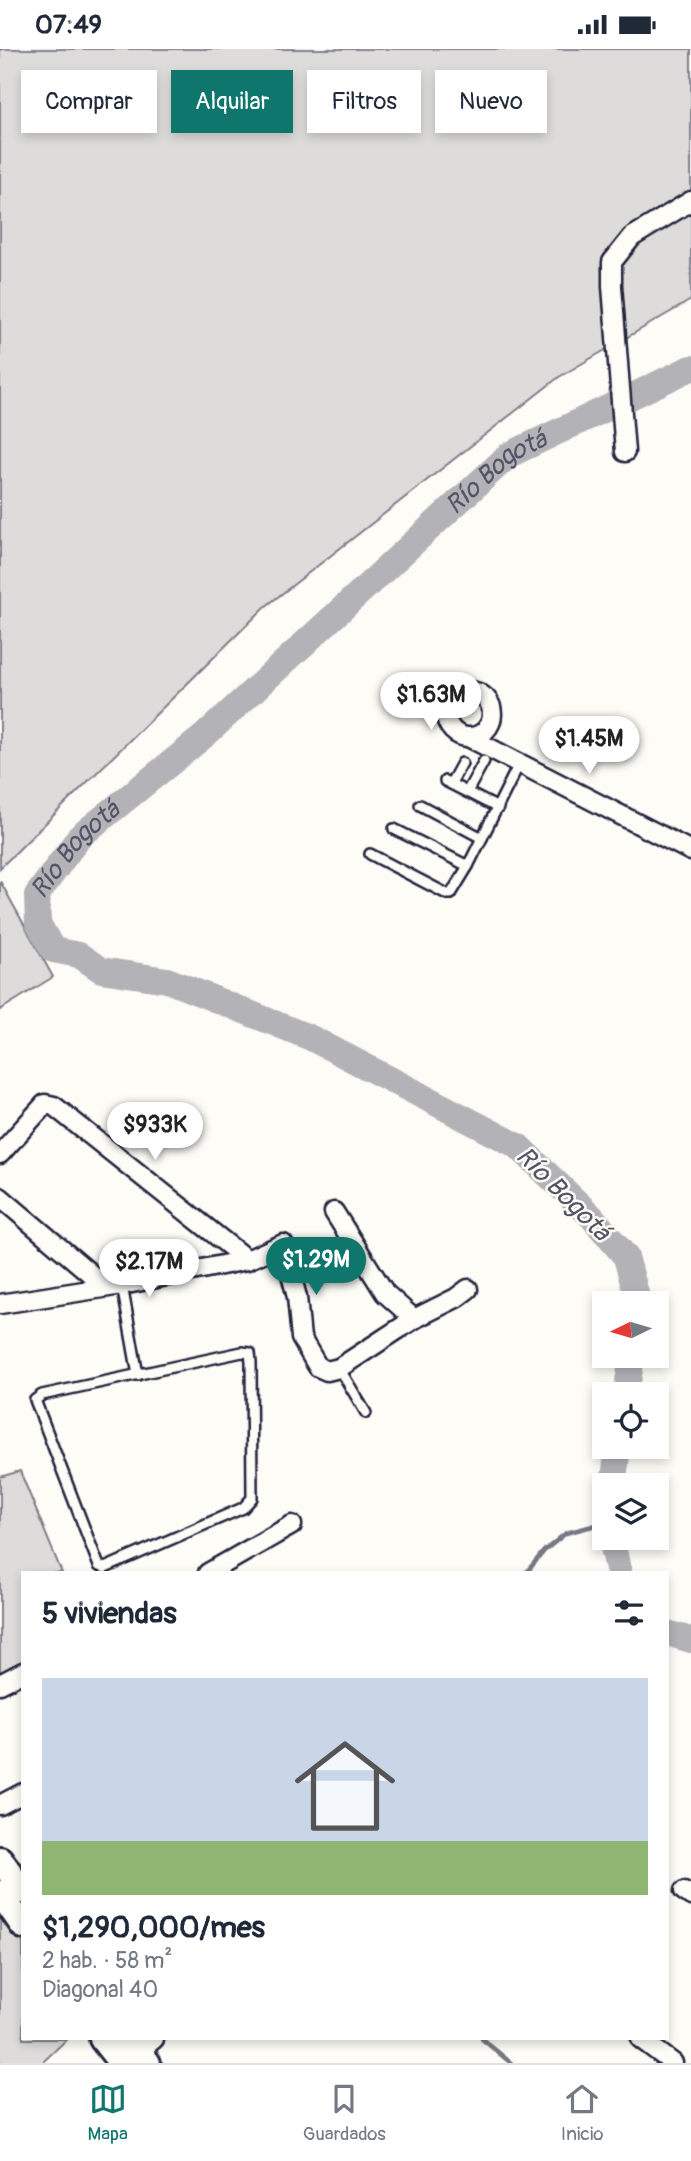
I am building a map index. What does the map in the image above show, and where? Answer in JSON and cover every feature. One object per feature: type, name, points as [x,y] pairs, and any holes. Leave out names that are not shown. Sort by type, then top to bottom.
[{"type":"main road","points":[[0,1859],[21,1888]]},
{"type":"main road","points":[[0,1893],[21,1923]]},
{"type":"main road","points":[[105,2040],[138,2051]]},
{"type":"street","points":[[625,452],[612,262],[632,237],[691,201]]},
{"type":"street","points":[[470,738],[691,851]]},
{"type":"street","points":[[0,1154],[37,1111],[45,1104],[54,1106],[247,1260]]},
{"type":"street","points":[[0,1197],[113,1286]]},
{"type":"street","points":[[334,1212],[385,1293],[414,1319]]},
{"type":"street","points":[[0,1304],[247,1260],[283,1244],[297,1297],[301,1338],[318,1367],[327,1371],[339,1368],[414,1319],[468,1289]]},
{"type":"street","points":[[212,1571],[292,1525]]},
{"type":"street","points":[[0,1683],[21,1673]]},
{"type":"street","points":[[0,1805],[21,1794]]},
{"type":"street","points":[[642,2040],[673,2063]]},
{"type":"lane","points":[[467,792],[484,761]]},
{"type":"lane","points":[[370,854],[447,894],[454,892],[520,762]]},
{"type":"lane","points":[[462,763],[448,782],[498,808]]},
{"type":"lane","points":[[420,805],[482,838]]},
{"type":"lane","points":[[394,829],[468,866]]},
{"type":"lane","points":[[113,1286],[138,1374]]},
{"type":"lane","points":[[242,1352],[250,1353],[252,1498],[243,1508],[105,1567],[99,1566],[35,1400],[42,1395],[138,1374],[242,1352]]},
{"type":"lane","points":[[339,1368],[366,1413]]},
{"type":"shaded area","points":[[0,49],[691,49],[691,300],[559,377],[265,607],[0,868]]},
{"type":"shaded area","points":[[0,881],[53,977],[0,1010]]},
{"type":"shaded area","points":[[20,1471],[61,1571],[21,1571],[21,1667],[0,1677],[0,1477]]},
{"type":"shaded area","points":[[0,1910],[21,1940],[21,2040],[66,2040],[42,2063],[0,2063]]},
{"type":"waterway","name":"Río Bogotá","points":[[635,1291],[626,1257],[592,1217],[518,1146],[311,1038],[167,980],[101,970],[79,955],[53,950],[38,923],[37,895],[79,837],[204,736],[509,455],[691,368]]},
{"type":"waterway","name":"Río Bogotá","points":[[628,1382],[630,1369]]},
{"type":"waterway","name":"Río Bogotá","points":[[615,1473],[616,1459]]},
{"type":"waterway","points":[[528,1571],[544,1551],[566,1533],[592,1526]]},
{"type":"waterway","name":"Río Bogotá","points":[[614,1550],[619,1571]]},
{"type":"waterway","name":"Río Bogotá","points":[[669,1634],[691,1640]]},
{"type":"waterway","points":[[483,2040],[511,2063]]}]
